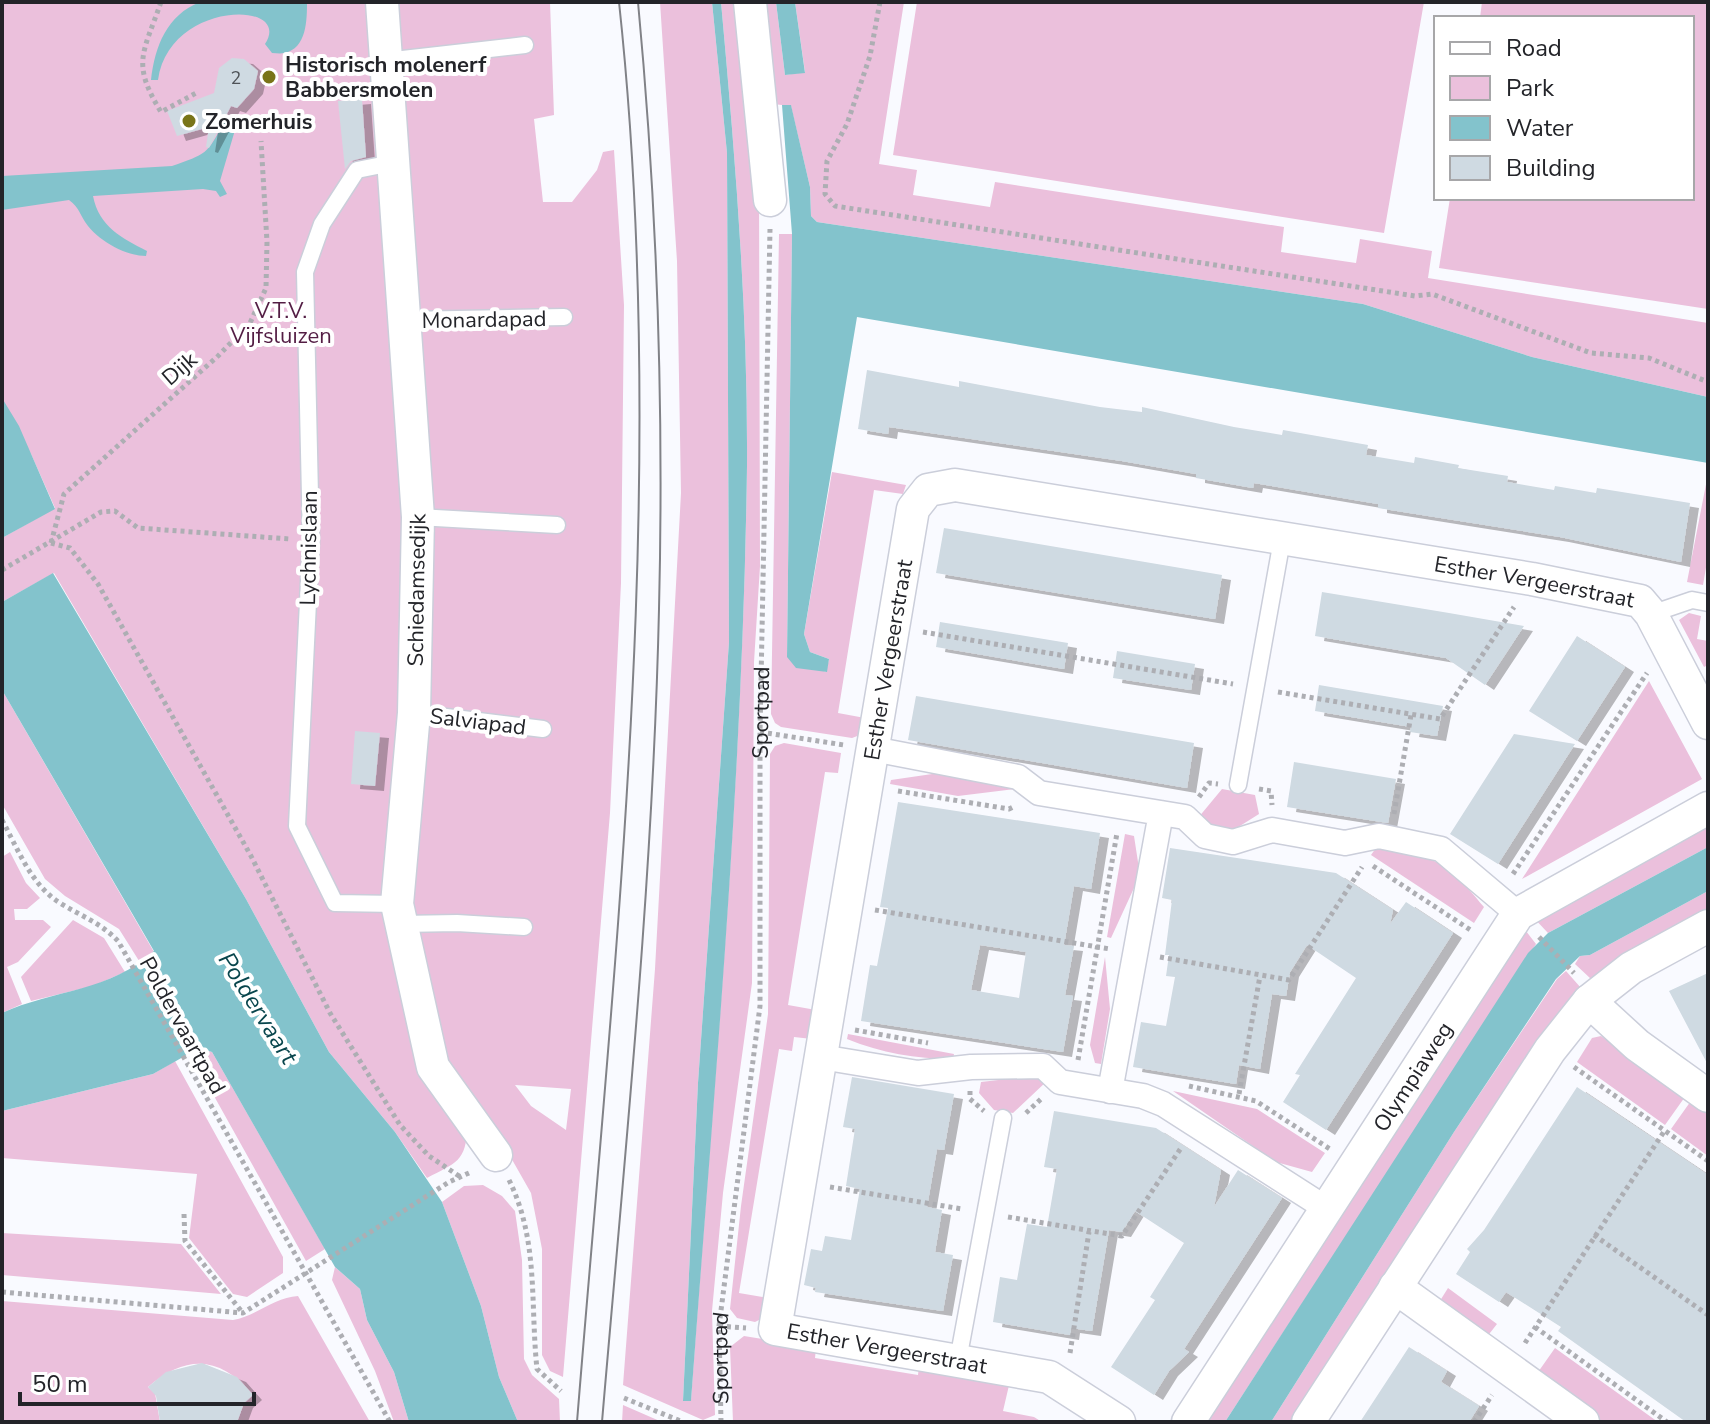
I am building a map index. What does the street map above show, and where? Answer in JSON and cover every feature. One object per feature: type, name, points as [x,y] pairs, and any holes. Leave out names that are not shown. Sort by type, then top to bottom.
[{"type":"street","name":"Schiedamsedijk","points":[[382,2],[418,517],[414,713],[399,914],[433,1067],[496,1155]]},
{"type":"street","points":[[750,2],[770,200]]},
{"type":"street","name":"Esther Vergeerstraat","points":[[1119,1422],[1049,1377],[775,1329],[913,509],[928,490],[955,485],[1532,579],[1640,601],[1651,614],[1708,723]]},
{"type":"street","points":[[873,749],[1018,777],[1039,793],[1121,809],[1185,817],[1205,836],[1233,842],[1272,830],[1345,843],[1379,836],[1441,849],[1518,915]]},
{"type":"street","name":"Olympiaweg","points":[[1188,1422],[1518,915],[1708,808]]},
{"type":"street","points":[[1110,1091],[1161,813]]},
{"type":"street","points":[[1308,1422],[1550,1050],[1589,1001],[1631,968],[1708,926]]},
{"type":"street","points":[[1589,1001],[1637,1045],[1708,1096]]},
{"type":"street","points":[[821,1057],[918,1073],[971,1067],[1043,1066],[1060,1082],[1143,1096],[1197,1124],[1327,1209]]},
{"type":"street","points":[[1395,1287],[1583,1422]]},
{"type":"lane","points":[[385,61],[525,45]]},
{"type":"lane","name":"Lychnislaan","points":[[392,163],[357,170],[322,224],[305,272],[311,541],[297,826],[335,903],[399,914]]},
{"type":"lane","name":"Monardapad","points":[[405,320],[564,317]]},
{"type":"lane","points":[[418,517],[557,525]]},
{"type":"lane","points":[[1238,785],[1282,540]]},
{"type":"lane","points":[[1651,614],[1692,600],[1708,603]]},
{"type":"lane","name":"Salviapad","points":[[414,713],[543,729]]},
{"type":"lane","points":[[399,914],[457,923],[524,927]]},
{"type":"lane","points":[[958,1360],[1003,1118]]},
{"type":"path","points":[[161,2],[141,62],[143,83],[161,112],[198,92]]},
{"type":"path","points":[[880,2],[870,56],[847,124],[827,161],[825,194],[835,206],[1415,296],[1432,294],[1591,353],[1649,358],[1708,382]]},
{"type":"path","name":"Dijk","points":[[51,543],[64,494],[218,356],[250,323],[266,288],[267,242],[261,141]]},
{"type":"path","name":"Sportpad","points":[[721,1422],[719,1326],[760,1006],[760,732],[770,200]]},
{"type":"path","points":[[2,570],[101,512],[115,511],[138,528],[311,541]]},
{"type":"path","points":[[51,543],[70,548],[98,584],[251,856],[330,1013],[400,1125],[429,1156],[462,1178]]},
{"type":"path","points":[[1571,970],[1518,915],[1649,669]]},
{"type":"path","points":[[1390,838],[1411,715]]},
{"type":"path","points":[[760,732],[873,749]]},
{"type":"path","points":[[868,786],[1009,809],[1039,793]]},
{"type":"path","points":[[1074,1084],[1121,809]]},
{"type":"path","name":"Poldervaartpad","points":[[2,820],[40,886],[59,903],[105,927],[118,941],[390,1422]]},
{"type":"path","points":[[1345,843],[1366,861],[1497,947]]},
{"type":"path","points":[[1239,1094],[1260,976]]},
{"type":"path","points":[[1550,1050],[1708,1161]]},
{"type":"path","points":[[1143,1096],[1173,1083],[1239,1094],[1256,1101],[1355,1165]]},
{"type":"path","points":[[799,1182],[1122,1236],[1197,1124]]},
{"type":"path","points":[[1474,1422],[1665,1130]]},
{"type":"path","points":[[496,1155],[520,1203],[532,1251],[537,1369],[561,1391]]},
{"type":"path","points":[[2,1292],[243,1313],[449,1182]]},
{"type":"path","points":[[184,1214],[185,1241],[243,1313]]},
{"type":"path","points":[[1065,1386],[1089,1232]]},
{"type":"path","points":[[1594,1235],[1708,1315]]},
{"type":"path","points":[[1535,1327],[1667,1422]]},
{"type":"path","points":[[624,1398],[683,1422]]},
{"type":"green space","name":"V.T.V. Vijfsluizen","points":[[2,2],[550,2],[554,115],[534,119],[543,202],[572,202],[597,170],[603,152],[614,150],[624,305],[621,583],[610,813],[563,1377],[550,1371],[542,1355],[542,1249],[531,1193],[506,1149],[467,1126],[465,1147],[458,1160],[427,1178],[395,1132],[329,1052],[246,899],[54,573],[2,602],[2,538],[55,508],[31,454],[2,406]],"holes":[[[515,1085],[571,1089],[566,1130],[531,1106]]]},
{"type":"green space","points":[[660,2],[712,2],[727,153],[729,642],[698,1083],[683,1401],[691,1400],[733,817],[744,583],[747,466],[743,291],[721,2],[740,2],[759,183],[760,566],[754,662],[752,983],[723,1193],[712,1311],[715,1415],[703,1420],[623,1385],[655,969],[681,493],[677,261]]},
{"type":"green space","points":[[758,2],[776,2],[785,75],[805,72],[795,2],[904,2],[879,164],[917,170],[913,195],[990,207],[995,182],[1284,227],[1281,252],[1356,263],[1360,239],[1432,251],[1428,278],[1708,323],[1708,397],[1532,357],[1363,304],[817,222],[811,216],[810,187],[791,106],[773,104]]},
{"type":"green space","points":[[917,2],[1424,2],[1384,233],[893,155]]},
{"type":"green space","points":[[1482,2],[1708,2],[1708,309],[1439,268],[1450,200],[1694,200],[1694,16],[1480,16]]},
{"type":"green space","points":[[779,234],[792,234],[787,656],[826,672],[829,659],[810,652],[804,634],[832,472],[906,485],[903,494],[874,490],[838,713],[865,718],[860,735],[852,738],[781,727],[771,714]]},
{"type":"green space","points":[[1708,474],[1708,556],[1703,585],[1687,582]]},
{"type":"green space","points":[[1689,613],[1701,616],[1697,639],[1708,641],[1708,665],[1704,667],[1679,620]]},
{"type":"green space","points":[[1649,681],[1702,779],[1522,879]]},
{"type":"green space","points":[[2,690],[154,952],[141,964],[119,929],[65,896],[45,879],[2,804]]},
{"type":"green space","points":[[784,743],[841,753],[838,773],[825,772],[788,1005],[816,1010],[812,1039],[794,1037],[792,1051],[779,1049],[739,1293],[768,1298],[763,1318],[755,1322],[737,1318],[730,1309],[768,1014],[770,754],[775,746]]},
{"type":"green space","points":[[939,773],[1015,789],[958,796],[890,784],[891,780]]},
{"type":"green space","points":[[1222,789],[1255,795],[1259,814],[1232,831],[1207,827],[1198,818]]},
{"type":"green space","points":[[1708,821],[1708,847],[1548,933],[1532,916]]},
{"type":"green space","points":[[1125,834],[1134,836],[1140,875],[1111,938],[1107,937]]},
{"type":"green space","points":[[1378,845],[1427,858],[1449,870],[1484,907],[1474,923],[1371,855]]},
{"type":"green space","points":[[10,852],[26,883],[40,898],[27,909],[14,909],[15,920],[43,920],[51,927],[18,962],[7,967],[22,1004],[2,1013],[2,857]]},
{"type":"green space","points":[[1708,891],[1708,915],[1591,979],[1575,964],[1580,956],[1590,955]]},
{"type":"green space","points":[[73,920],[104,938],[125,972],[93,986],[31,1001],[21,977]]},
{"type":"green space","points":[[1522,926],[1536,944],[1225,1422],[1199,1422]]},
{"type":"green space","points":[[1105,957],[1110,1009],[1101,1064],[1095,1063],[1090,1045]]},
{"type":"green space","points":[[1566,971],[1581,988],[1297,1422],[1271,1422],[1454,1132],[1557,979]]},
{"type":"green space","points":[[848,1034],[954,1054],[953,1059],[925,1058],[873,1048],[847,1039]]},
{"type":"green space","points":[[1601,1036],[1687,1094],[1665,1125],[1577,1062],[1592,1038]]},
{"type":"green space","points":[[199,1048],[212,1052],[325,1249],[306,1261],[190,1053]]},
{"type":"green space","points":[[175,1061],[283,1257],[283,1273],[247,1297],[233,1294],[189,1238],[197,1174],[2,1158],[2,1111],[153,1074]]},
{"type":"green space","points":[[1041,1075],[1047,1081],[1013,1113],[994,1110],[979,1093],[981,1082]]},
{"type":"green space","points":[[1173,1091],[1257,1109],[1325,1153],[1312,1172],[1276,1162]]},
{"type":"green space","points":[[1693,1098],[1708,1109],[1708,1156],[1671,1129]]},
{"type":"green space","points":[[483,1185],[502,1196],[515,1211],[522,1260],[524,1359],[532,1375],[559,1399],[560,1422],[518,1422],[499,1377],[481,1306],[442,1202],[464,1186]]},
{"type":"green space","points":[[2,1233],[181,1244],[221,1294],[2,1275]]},
{"type":"green space","points":[[335,1267],[360,1289],[367,1320],[394,1372],[409,1422],[394,1422],[375,1371],[332,1280]]},
{"type":"green space","points":[[1448,1288],[1497,1324],[1486,1338],[1438,1304]]},
{"type":"green space","points":[[298,1296],[370,1422],[237,1422],[245,1400],[253,1395],[228,1373],[203,1364],[176,1369],[148,1387],[155,1393],[160,1422],[2,1422],[2,1301],[233,1320]]},
{"type":"green space","points":[[744,1336],[816,1348],[815,1358],[918,1375],[919,1366],[1010,1381],[1003,1411],[1034,1417],[1042,1422],[733,1422],[730,1347]]},
{"type":"green space","points":[[1555,1348],[1658,1422],[1602,1422],[1536,1375]]},
{"type":"green space","points":[[623,1405],[662,1422],[622,1422]]},
{"type":"water","points":[[200,2],[307,2],[304,32],[292,50],[272,53],[265,44],[269,30],[262,20],[247,15],[204,22],[183,34],[167,54],[158,80],[151,80],[156,55],[171,23]]},
{"type":"water","points":[[712,2],[721,2],[736,175],[743,291],[747,466],[740,700],[726,934],[691,1401],[683,1401],[698,1083],[729,642],[727,153]]},
{"type":"water","points":[[776,2],[795,2],[805,73],[785,75]]},
{"type":"water","points":[[782,105],[791,105],[810,187],[811,216],[817,222],[1363,304],[1532,357],[1708,397],[1708,463],[857,317],[804,634],[810,652],[829,659],[827,672],[796,668],[787,657],[792,234]]},
{"type":"water","points":[[224,122],[235,130],[220,181],[227,194],[220,197],[216,191],[203,189],[93,196],[106,224],[147,251],[146,256],[122,251],[100,237],[69,200],[2,210],[2,176],[172,166],[204,152]]},
{"type":"water","points":[[2,398],[19,426],[55,509],[2,538]]},
{"type":"water","name":"Poldervaart","points":[[53,573],[246,899],[329,1052],[395,1132],[442,1202],[481,1306],[499,1377],[518,1422],[409,1422],[394,1372],[367,1320],[360,1289],[335,1267],[212,1052],[199,1048],[153,1074],[2,1111],[2,1013],[101,982],[120,974],[154,951],[2,690],[2,602]]},
{"type":"water","points":[[1708,847],[1708,891],[1590,955],[1580,956],[1556,979],[1454,1132],[1271,1422],[1225,1422],[1528,953],[1548,933]]},
{"type":"building","points":[[232,58],[244,59],[258,71],[254,89],[237,108],[231,106],[209,148],[206,147],[209,127],[177,136],[167,111],[214,93],[219,68]]},
{"type":"building","points":[[362,99],[366,157],[351,161],[345,169],[338,101]]},
{"type":"building","points":[[867,370],[959,387],[959,381],[1100,407],[1142,412],[1142,407],[1282,435],[1283,430],[1368,445],[1366,455],[1414,463],[1415,457],[1459,465],[1458,468],[1508,476],[1507,482],[1554,490],[1555,486],[1596,493],[1597,488],[1690,503],[1681,562],[1560,537],[1378,508],[1378,504],[1254,483],[1253,488],[1196,478],[1196,474],[1122,461],[889,427],[888,434],[858,429]]},
{"type":"building","points":[[944,528],[1222,575],[1215,619],[936,573]]},
{"type":"building","points":[[1322,592],[1524,626],[1485,685],[1446,658],[1315,636]]},
{"type":"building","points":[[940,622],[1068,643],[1064,669],[936,647]]},
{"type":"building","points":[[1577,636],[1625,667],[1577,741],[1529,711]]},
{"type":"building","points":[[1117,651],[1195,664],[1191,690],[1113,678]]},
{"type":"building","points":[[1319,685],[1443,706],[1437,736],[1410,732],[1411,727],[1315,711]]},
{"type":"building","points":[[916,696],[1194,743],[1187,788],[908,740]]},
{"type":"building","points":[[355,731],[380,733],[375,786],[351,784]]},
{"type":"building","points":[[1514,734],[1575,744],[1498,864],[1450,834]]},
{"type":"building","points":[[1294,762],[1396,779],[1388,823],[1287,807]]},
{"type":"building","points":[[898,802],[1100,833],[1091,889],[1074,886],[1064,945],[1074,946],[1065,995],[1073,996],[1063,1052],[861,1021],[870,965],[877,966],[888,908],[880,907]],"holes":[[[980,945],[1026,952],[1019,998],[971,990]]]},
{"type":"building","points":[[1170,848],[1336,873],[1393,910],[1390,924],[1406,902],[1453,933],[1326,1130],[1283,1102],[1300,1075],[1295,1074],[1356,978],[1307,945],[1290,972],[1286,996],[1272,994],[1260,1069],[1239,1065],[1236,1084],[1133,1067],[1141,1022],[1166,1026],[1175,977],[1166,976],[1169,955],[1165,955],[1172,900],[1162,898]]},
{"type":"building","points":[[1708,973],[1708,1065],[1669,991]]},
{"type":"building","points":[[852,1077],[954,1094],[944,1150],[937,1149],[927,1207],[942,1210],[935,1252],[953,1255],[943,1311],[815,1292],[816,1288],[804,1285],[811,1249],[822,1251],[825,1236],[851,1240],[860,1189],[846,1186],[855,1129],[843,1127]]},
{"type":"building","points":[[1577,1087],[1708,1175],[1708,1422],[1686,1422],[1558,1331],[1561,1327],[1506,1292],[1499,1302],[1456,1274],[1470,1252],[1467,1249],[1484,1230]]},
{"type":"building","points":[[1054,1111],[1156,1128],[1221,1170],[1214,1207],[1238,1170],[1282,1198],[1184,1349],[1189,1352],[1169,1371],[1154,1395],[1111,1367],[1155,1300],[1150,1297],[1184,1243],[1135,1211],[1122,1232],[1109,1230],[1092,1331],[1071,1328],[1070,1335],[993,1322],[1000,1277],[1017,1280],[1027,1224],[1047,1227],[1057,1169],[1044,1167]]},
{"type":"building","points":[[1409,1347],[1447,1371],[1441,1382],[1479,1406],[1469,1422],[1360,1422]]},
{"type":"building","points":[[202,1363],[237,1377],[253,1395],[244,1403],[237,1422],[160,1422],[156,1396],[148,1387],[166,1372]]},
{"type":"tram line","points":[[577,1422],[620,890],[638,535],[639,357],[633,179],[619,2]]},
{"type":"tram line","points":[[602,1422],[644,914],[659,609],[658,305],[638,2]]},
{"type":"place","name":"Historisch molenerf Babbersmolen","points":[[269,77]]},
{"type":"place","name":"Zomerhuis","points":[[189,121]]}]
